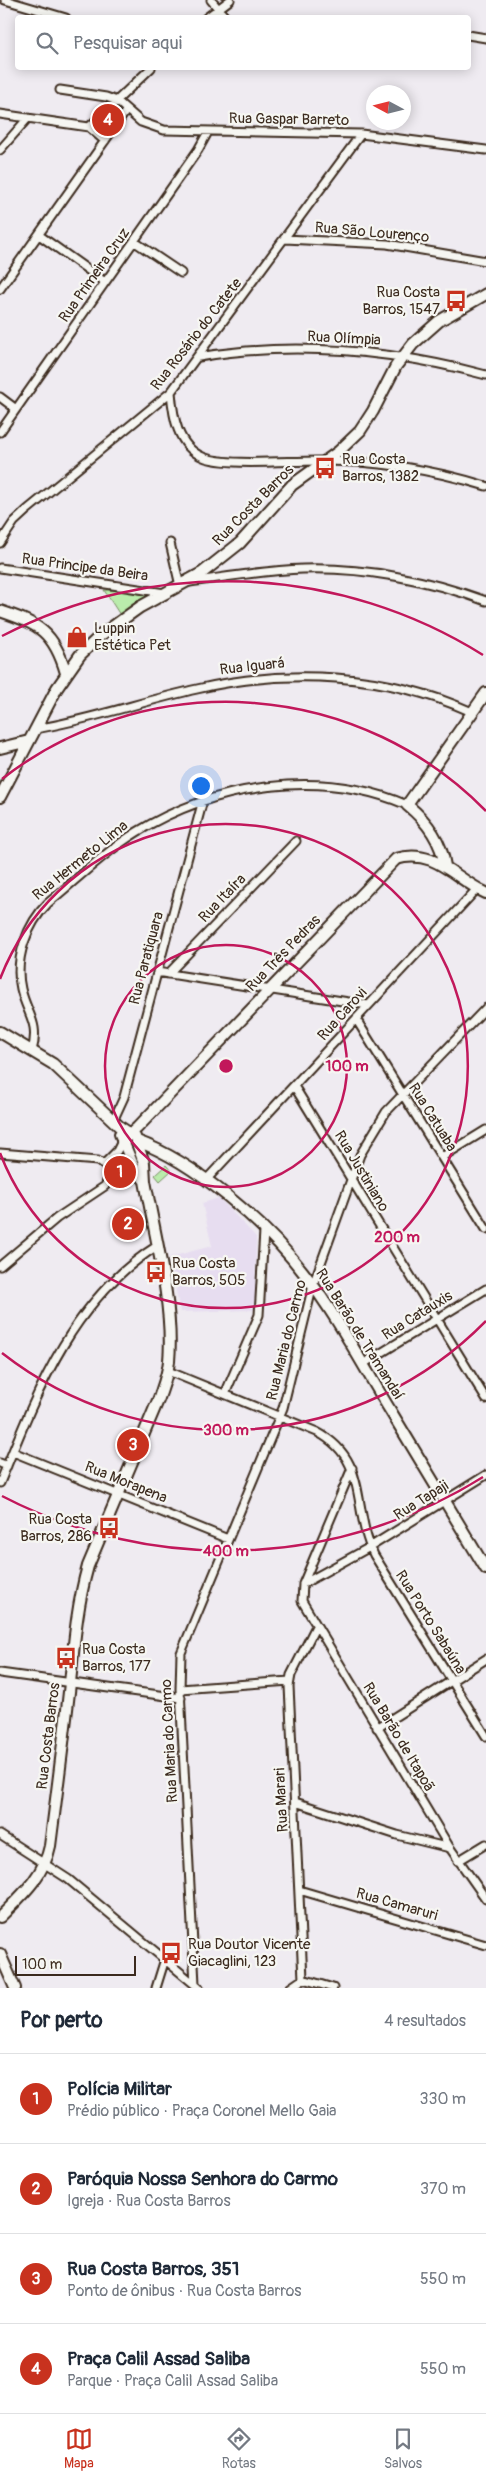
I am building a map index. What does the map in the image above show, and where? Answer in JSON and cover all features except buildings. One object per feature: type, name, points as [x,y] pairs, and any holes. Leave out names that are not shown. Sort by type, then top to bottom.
[{"type":"main road","name":"Rua Costa Barros","points":[[0,797],[28,741],[66,673],[101,635],[140,607],[183,584],[240,543],[292,486],[324,460],[338,452],[360,431],[403,356],[439,321],[486,294]]},
{"type":"main road","points":[[0,611],[42,629],[53,641],[66,673]]},
{"type":"main road","points":[[445,866],[441,849],[432,831],[407,805],[486,692]]},
{"type":"main road","points":[[0,748],[28,741]]},
{"type":"main road","name":"Rua Três Pedras","points":[[122,1141],[135,1137],[269,989],[396,859],[414,856],[424,857],[445,866],[481,891]]},
{"type":"main road","points":[[0,1032],[53,1064],[116,1124],[135,1137]]},
{"type":"main road","name":"Rua Costa Barros","points":[[116,1124],[130,1160],[145,1182]]},
{"type":"main road","name":"Rua Costa Barros","points":[[46,1864],[50,1846],[75,1628],[82,1589],[88,1566],[154,1412],[168,1371],[169,1316],[142,1157],[135,1137]]},
{"type":"main road","name":"Rua Barão de Tramandaí","points":[[135,1137],[206,1180],[264,1230],[294,1260],[313,1285],[363,1364],[486,1569]]},
{"type":"main road","points":[[122,1141],[134,1154],[142,1157],[164,1154]]},
{"type":"main road","points":[[0,1917],[33,1882],[46,1864]]},
{"type":"main road","points":[[0,1954],[15,1988]]},
{"type":"street","points":[[5,0],[56,15]]},
{"type":"street","points":[[211,0],[224,15]]},
{"type":"street","points":[[210,15],[230,0]]},
{"type":"street","points":[[471,36],[486,38]]},
{"type":"street","points":[[89,127],[149,70]]},
{"type":"street","points":[[60,90],[96,95],[117,101]]},
{"type":"street","name":"Rua Gaspar Barreto","points":[[117,101],[137,120],[153,127],[208,132],[361,134],[486,150]]},
{"type":"street","points":[[0,289],[126,111]]},
{"type":"street","points":[[0,114],[89,127],[105,141]]},
{"type":"street","points":[[0,150],[28,118]]},
{"type":"street","name":"Rua Primeira Cruz","points":[[0,432],[135,242],[198,150],[208,132]]},
{"type":"street","name":"Rua Rosário do Catete","points":[[0,543],[14,522],[27,510],[171,392],[286,239],[361,134]]},
{"type":"street","points":[[39,235],[106,282]]},
{"type":"street","name":"Rua São Lourenço","points":[[286,239],[387,244],[486,261]]},
{"type":"street","points":[[135,242],[181,273]]},
{"type":"street","name":"Rua Olímpia","points":[[199,357],[284,349],[403,356],[486,375]]},
{"type":"street","points":[[171,392],[173,416],[178,432],[189,447],[201,456],[236,462],[324,460],[408,468],[486,486]]},
{"type":"street","points":[[0,397],[16,409]]},
{"type":"street","points":[[170,543],[183,584],[301,569],[340,570],[431,584],[486,601]]},
{"type":"street","name":"Rua Principe da Beira","points":[[0,568],[165,593]]},
{"type":"street","name":"Rua Iguará","points":[[35,729],[203,687],[274,677],[306,676],[361,680],[437,698],[472,712]]},
{"type":"street","name":"Rua Hermeto Lima","points":[[32,1051],[36,1032],[20,987],[20,971],[25,940],[39,912],[136,833],[203,800],[262,787],[323,785],[364,791],[407,805]]},
{"type":"street","name":"Rua Paratiquara","points":[[116,1124],[203,800]]},
{"type":"street","name":"Rua Itaíra","points":[[168,974],[296,841]]},
{"type":"street","name":"Rua Carovi","points":[[206,1180],[368,1005],[481,891]]},
{"type":"street","points":[[157,972],[368,1005]]},
{"type":"street","name":"Rua Maria do Carmo","points":[[197,1986],[180,1689],[180,1663],[186,1638],[280,1417],[313,1285],[350,1177],[369,1136],[402,1093],[486,1008]]},
{"type":"street","name":"Rua Catuaba","points":[[356,1019],[486,1229]]},
{"type":"street","name":"Rua Justiniano","points":[[294,1086],[486,1399]]},
{"type":"street","points":[[442,1157],[486,1130]]},
{"type":"street","points":[[104,1164],[116,1152],[122,1141]]},
{"type":"street","points":[[0,1153],[90,1160],[104,1164],[109,1171],[108,1182],[98,1191],[44,1228],[0,1266]]},
{"type":"street","points":[[109,1171],[118,1163],[130,1160]]},
{"type":"street","points":[[225,1394],[259,1315],[264,1230]]},
{"type":"street","points":[[0,1483],[3,1465],[13,1452],[48,1370],[75,1325],[123,1272],[157,1246]]},
{"type":"street","name":"Rua Catauxis","points":[[363,1364],[486,1289]]},
{"type":"street","points":[[168,1371],[327,1437],[344,1453],[352,1468],[303,1584]]},
{"type":"street","name":"Rua Morapena","points":[[13,1452],[228,1539]]},
{"type":"street","name":"Rua Porto Sabaúna","points":[[352,1468],[370,1547],[486,1736]]},
{"type":"street","name":"Rua Tapaji","points":[[303,1584],[370,1547],[486,1475]]},
{"type":"street","name":"Rua Barão de Itapoã","points":[[303,1584],[302,1601],[316,1626],[458,1861],[486,1899]]},
{"type":"street","name":"Rua Marari","points":[[303,1979],[290,1681],[316,1626]]},
{"type":"street","points":[[377,1728],[486,1659]]},
{"type":"street","points":[[0,1673],[181,1698]]},
{"type":"street","points":[[180,1689],[290,1681]]},
{"type":"street","points":[[295,1802],[397,1835],[450,1848]]},
{"type":"street","points":[[0,1835],[68,1879],[197,1986]]},
{"type":"street","points":[[458,1861],[486,1844]]},
{"type":"street","name":"Rua Camaruri","points":[[299,1890],[486,1945]]},
{"type":"street","points":[[156,1988],[166,1959]]},
{"type":"street","points":[[290,1988],[303,1979],[333,1988]]},
{"type":"shaded area","points":[[219,1198],[256,1237],[255,1310],[180,1312],[170,1257],[212,1246],[202,1203]]},
{"type":"green space","points":[[111,114],[114,115],[104,130],[99,125]]},
{"type":"green space","points":[[104,590],[152,593],[120,615]]},
{"type":"green space","points":[[166,1165],[171,1171],[160,1181],[155,1175]]},
{"type":"place","name":"Praça Calil Assad Saliba","points":[[108,120]]},
{"type":"place","name":"Rua Costa Barros, 1547","points":[[456,301]]},
{"type":"place","name":"Rua Costa Barros, 1382","points":[[325,468]]},
{"type":"place","name":"Luppin Estética Pet","points":[[77,637]]},
{"type":"place","name":"Polícia Militar","points":[[120,1172]]},
{"type":"place","name":"Paróquia Nossa Senhora do Carmo","points":[[128,1224]]},
{"type":"place","name":"Rua Costa Barros, 505","points":[[156,1272]]},
{"type":"place","name":"Rua Costa Barros, 351","points":[[133,1445]]},
{"type":"place","name":"Rua Costa Barros, 286","points":[[109,1528]]},
{"type":"place","name":"Rua Costa Barros, 177","points":[[66,1658]]},
{"type":"place","name":"Rua Doutor Vicente Giacaglini, 123","points":[[171,1953]]}]
